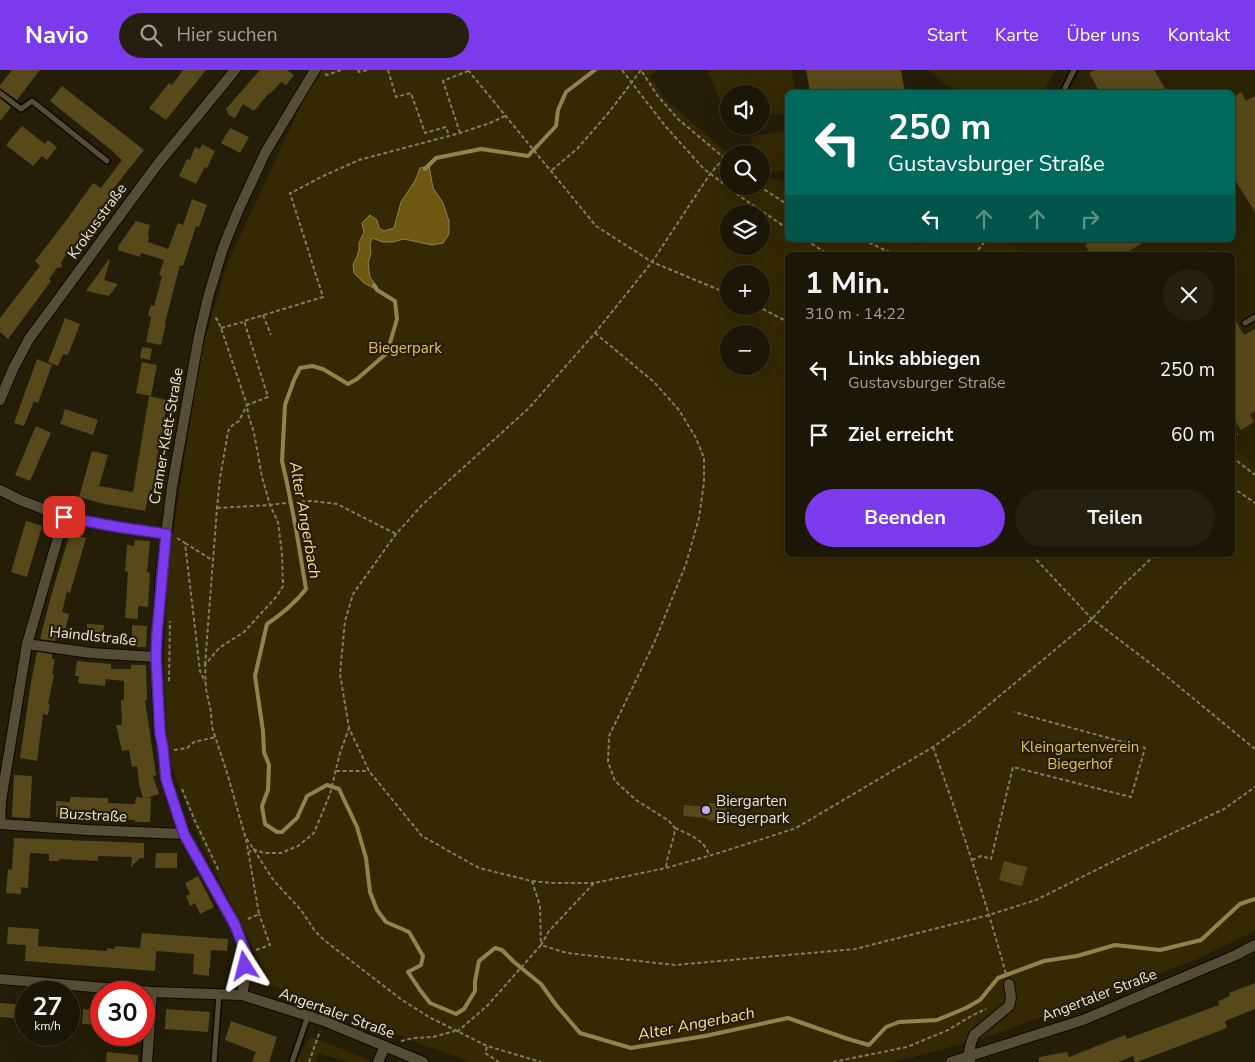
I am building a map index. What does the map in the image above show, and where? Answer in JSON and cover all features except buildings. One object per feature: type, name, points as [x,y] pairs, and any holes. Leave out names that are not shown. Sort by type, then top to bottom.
[{"type":"street","name":"Krokusstraße","points":[[0,400],[13,369],[29,339],[157,165],[235,70]]},
{"type":"street","name":"Cramer-Klett-Straße","points":[[242,995],[246,954],[235,925],[184,834],[166,779],[160,733],[156,657],[157,633],[172,487],[199,336],[209,294],[223,248],[238,211],[265,154],[315,70]]},
{"type":"street","points":[[0,490],[64,517],[166,534]]},
{"type":"street","points":[[0,824],[1,801],[27,644],[64,517]]},
{"type":"street","name":"Haindlstraße","points":[[27,644],[91,653],[156,657]]},
{"type":"street","name":"Buzstraße","points":[[0,824],[184,834]]},
{"type":"street","name":"Angertaler Straße","points":[[951,1062],[969,1060],[1083,1020],[1236,955],[1255,945]]},
{"type":"street","name":"Angertaler Straße","points":[[0,979],[90,987]]},
{"type":"street","points":[[969,1060],[974,1035],[1009,1006],[1011,998],[1009,984]]},
{"type":"street","name":"Angertaler Straße","points":[[155,992],[242,995],[308,1015],[423,1062]]},
{"type":"street","points":[[147,1062],[148,1046]]},
{"type":"street","points":[[378,1062],[385,1046]]},
{"type":"lane","points":[[1064,90],[1074,70]]},
{"type":"lane","points":[[0,94],[20,109],[32,101],[107,161]]},
{"type":"lane","points":[[1246,323],[1255,317]]},
{"type":"lane","points":[[214,1062],[219,994]]},
{"type":"lane","points":[[292,1062],[308,1015]]},
{"type":"path","points":[[315,70],[327,75],[341,70]]},
{"type":"path","points":[[358,70],[358,72],[368,70]]},
{"type":"path","points":[[388,70],[396,97],[411,93],[425,133],[446,127],[449,136]]},
{"type":"path","points":[[460,133],[442,82],[468,70],[596,226],[652,262],[720,290]]},
{"type":"path","points":[[622,70],[666,126],[704,169],[741,197],[785,226]]},
{"type":"path","points":[[551,171],[577,149],[610,112],[641,70],[656,95],[678,119],[720,155]]},
{"type":"path","points":[[205,665],[219,648],[244,632],[284,586],[278,522],[270,505],[262,477],[247,405],[221,328],[322,297],[290,193],[359,160],[460,133],[505,116]]},
{"type":"path","points":[[720,163],[710,174],[652,262],[595,334],[528,410],[423,504],[396,534],[353,594],[345,621],[340,674],[349,728],[369,771],[422,836],[479,868],[532,881],[594,883],[666,868],[796,828],[933,747],[966,723],[1092,619],[1122,586],[1153,557]]},
{"type":"path","points":[[770,193],[785,203]]},
{"type":"path","points":[[809,242],[824,252]]},
{"type":"path","points":[[867,242],[889,252]]},
{"type":"path","points":[[976,252],[984,242]]},
{"type":"path","points":[[770,313],[785,320]]},
{"type":"path","points":[[263,315],[271,335]]},
{"type":"path","points":[[244,322],[268,396],[247,405],[239,421],[230,427],[228,432],[217,508],[205,665],[212,727],[245,837],[258,914],[270,946],[246,954]]},
{"type":"path","points":[[595,334],[654,382],[679,410],[696,438],[704,458],[704,482],[699,518],[686,564],[655,641],[609,736],[608,762],[615,782],[636,800],[669,821],[675,828],[698,840],[707,848],[709,856]]},
{"type":"path","points":[[1235,459],[1255,475]]},
{"type":"path","points":[[1235,489],[1255,503]]},
{"type":"path","points":[[217,508],[311,501],[337,504],[396,534]]},
{"type":"path","points":[[166,534],[186,543],[212,560]]},
{"type":"path","points":[[186,543],[200,670],[206,684]]},
{"type":"path","points":[[1034,557],[1092,619],[1255,748]]},
{"type":"path","points":[[169,688],[170,617]]},
{"type":"path","points":[[972,860],[981,856],[991,859],[1013,767],[1131,798],[1145,748],[1014,712]]},
{"type":"path","points":[[253,849],[264,853],[281,853],[298,846],[314,833],[330,794],[340,753],[349,728]]},
{"type":"path","points":[[171,747],[172,751],[186,748],[194,742],[216,737]]},
{"type":"path","points":[[933,747],[972,860],[1004,966]]},
{"type":"path","points":[[336,771],[369,771]]},
{"type":"path","points":[[180,784],[219,871]]},
{"type":"path","points":[[541,945],[567,953],[675,965],[855,949],[989,915],[1036,900],[1116,860],[1224,810],[1255,787]]},
{"type":"path","points":[[666,868],[666,859],[674,837],[675,828]]},
{"type":"path","points":[[245,837],[274,881],[301,910],[315,931],[402,1000],[456,1031],[487,1046],[541,1062]]},
{"type":"path","points":[[248,852],[253,849]]},
{"type":"path","points":[[532,881],[540,906],[541,945]]},
{"type":"path","points":[[385,1046],[456,1031],[488,1005],[541,945],[549,931],[594,883]]},
{"type":"path","points":[[235,925],[258,914]]},
{"type":"path","points":[[833,1062],[907,1047],[948,1030],[988,1008]]},
{"type":"path","points":[[309,1062],[324,1021]]},
{"type":"path","points":[[487,1046],[485,1053],[500,1062]]},
{"type":"shaded area","points":[[1080,70],[1255,70],[1255,465],[1235,450],[1235,252],[1019,252],[1013,242],[1235,242],[1235,90],[1070,90]]},
{"type":"shaded area","points":[[429,166],[433,188],[443,203],[449,221],[449,234],[443,243],[432,245],[404,239],[383,242],[372,238],[368,263],[370,277],[378,288],[377,290],[364,283],[354,273],[353,264],[357,257],[359,243],[364,232],[362,223],[370,215],[377,220],[379,228],[384,231],[394,228],[401,202],[415,181],[420,168]]},
{"type":"green space","name":"Biegerpark","points":[[317,70],[656,70],[650,77],[666,100],[720,146],[720,195],[770,195],[770,178],[785,182],[785,242],[918,242],[918,244],[926,242],[1013,242],[1019,252],[785,252],[785,557],[1235,557],[1235,450],[1255,465],[1255,931],[1195,960],[996,1034],[922,1055],[889,1062],[470,1062],[271,985],[198,836],[168,756],[164,664],[168,566],[200,356],[228,262]]},
{"type":"green space","points":[[708,70],[792,70],[795,90],[785,90],[785,113],[770,116],[770,85],[720,85],[720,101]]},
{"type":"green space","points":[[929,70],[1055,70],[1045,90],[958,90],[947,86]]},
{"type":"green space","points":[[785,130],[785,170],[770,173],[770,145],[751,145],[750,137],[770,135],[770,133]]},
{"type":"green space","points":[[310,1036],[369,1060],[369,1062],[348,1062],[319,1053],[316,1062],[296,1062]]},
{"type":"waterway","name":"Alter Angerbach","points":[[425,169],[436,158],[481,149],[528,156],[556,126],[558,110],[566,92],[595,70]]},
{"type":"waterway","name":"Alter Angerbach","points":[[374,285],[377,290],[395,301],[397,319],[387,353],[357,379],[348,384],[323,369],[312,366],[300,368],[285,405],[282,461],[306,589],[288,608],[267,624],[255,676],[264,752],[269,765],[268,790],[262,806],[265,824],[277,832],[282,832],[297,818],[307,796],[327,785],[339,789],[357,827],[366,858],[370,892],[377,910],[386,922],[409,932],[423,956],[421,965],[408,972],[430,1003],[456,1014],[464,1009],[475,991],[479,961],[495,948],[502,950],[541,984],[580,1033],[631,1048],[705,1036],[788,1018],[869,1045],[886,1027],[899,1022],[937,1020],[966,1008],[980,1000],[998,978],[1044,961],[1077,956],[1115,945],[1160,950],[1201,940],[1240,904],[1255,899]]},
{"type":"place","name":"Biergarten Biegerpark","points":[[706,810]]},
{"type":"route","points":[[64,517],[166,534],[161,575],[156,657],[160,733],[166,779],[184,834],[235,925],[246,954],[245,966]]},
{"type":"park label","name":"Kleingartenverein Biegerhof","points":[[1080,756]]}]
